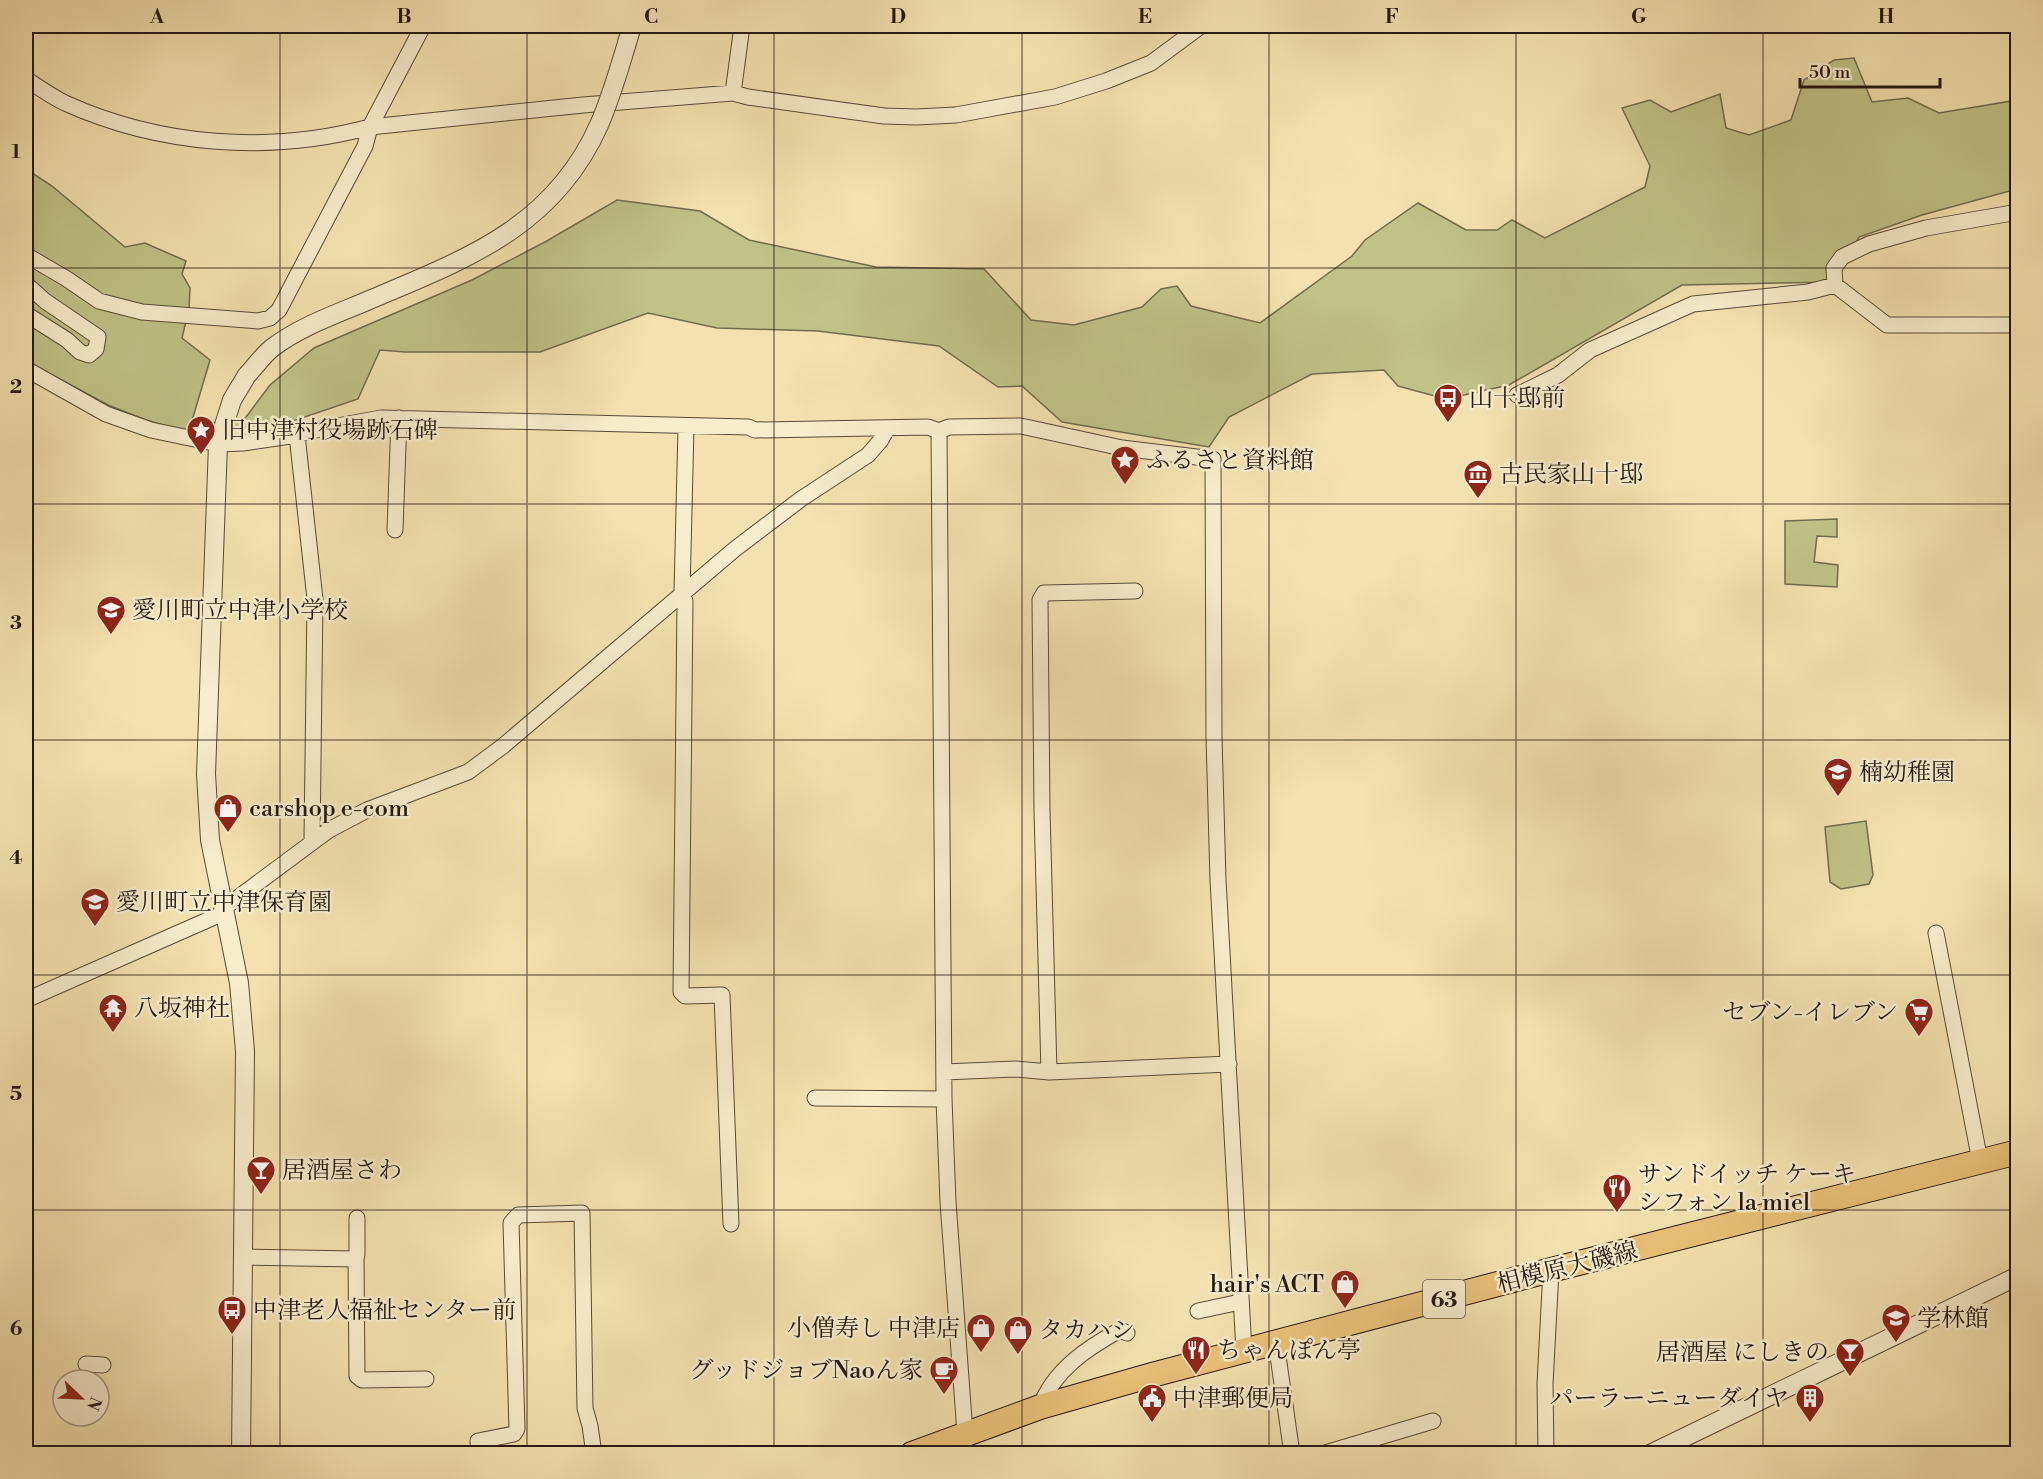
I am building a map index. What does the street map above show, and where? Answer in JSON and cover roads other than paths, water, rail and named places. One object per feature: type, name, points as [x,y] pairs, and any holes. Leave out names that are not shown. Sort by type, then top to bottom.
[{"type":"main road","name":"相模原大磯線","points":[[912,1454],[1041,1407],[1276,1342],[2018,1152]]},
{"type":"street","points":[[26,255],[99,301],[133,310],[258,321],[270,318],[279,310],[296,279],[365,146],[370,127],[423,26]]},
{"type":"street","points":[[240,1454],[245,1051],[239,983],[210,840],[206,774],[218,444],[232,400],[247,375],[270,349],[308,326],[459,262],[512,231],[545,205],[574,171],[598,127],[615,85],[632,26]]},
{"type":"street","points":[[733,93],[742,26]]},
{"type":"street","points":[[26,79],[64,102],[109,120],[148,131],[198,140],[261,144],[343,134],[370,127],[583,105],[733,93],[884,116],[916,117],[956,115],[1054,97],[1106,81],[1151,63],[1202,26]]},
{"type":"street","points":[[2018,212],[1926,228],[1869,244],[1842,257],[1834,268],[1835,285],[1887,325],[2018,325]]},
{"type":"street","points":[[26,284],[45,302],[98,337],[96,349],[89,355],[80,352],[26,314]]},
{"type":"street","points":[[1517,395],[1558,375],[1590,350],[1693,304],[1808,292],[1835,285]]},
{"type":"street","points":[[26,369],[106,414],[151,430],[218,444],[243,443],[297,435],[381,418],[748,427],[755,430],[928,427],[939,431],[949,427],[1020,426],[1122,448],[1214,459],[1214,737],[1221,943],[1244,1351]]},
{"type":"street","points":[[399,418],[400,520]]},
{"type":"street","points":[[686,427],[682,593],[685,612],[681,992],[685,996],[722,995],[731,1224]]},
{"type":"street","points":[[26,1000],[219,915],[224,908],[329,830],[367,810],[468,772],[503,746],[735,549],[801,499],[868,455],[887,429]]},
{"type":"street","points":[[939,431],[944,1099],[948,1202],[965,1433]]},
{"type":"street","points":[[297,435],[315,600],[312,841]]},
{"type":"street","points":[[1049,1072],[1042,810],[1040,600],[1044,593],[1135,591]]},
{"type":"street","points":[[1936,933],[1980,1161]]},
{"type":"street","points":[[944,1072],[1015,1069],[1049,1072],[1229,1064]]},
{"type":"street","points":[[815,1098],[944,1099]]},
{"type":"street","points":[[479,1454],[478,1441],[514,1434],[517,1429],[511,1223],[518,1215],[582,1214],[585,1408],[591,1426],[594,1454]]},
{"type":"street","points":[[357,1218],[357,1376],[363,1380],[426,1379]]},
{"type":"street","points":[[243,1257],[356,1259]]},
{"type":"street","points":[[1546,1454],[1545,1384],[1551,1270]]},
{"type":"street","points":[[1650,1454],[2018,1276]]},
{"type":"street","points":[[1198,1311],[1240,1302]]},
{"type":"street","points":[[1041,1407],[1046,1392],[1065,1368],[1089,1346],[1120,1330],[1127,1333]]},
{"type":"street","points":[[1276,1342],[1292,1454]]},
{"type":"street","points":[[86,1364],[102,1365]]},
{"type":"street","points":[[1322,1454],[1433,1421]]},
{"type":"place","name":"山十邸前","points":[[1448,424]]},
{"type":"place","name":"旧中津村役場跡石碑","points":[[201,456]]},
{"type":"place","name":"ふるさと資料館","points":[[1125,486]]},
{"type":"place","name":"古民家山十邸","points":[[1478,500]]},
{"type":"place","name":"愛川町立中津小学校","points":[[111,636]]},
{"type":"place","name":"楠幼稚園","points":[[1838,798]]},
{"type":"place","name":"carshop e-com","points":[[228,834]]},
{"type":"place","name":"愛川町立中津保育園","points":[[95,928]]},
{"type":"place","name":"八坂神社","points":[[113,1034]]},
{"type":"place","name":"セブン-イレブン","points":[[1919,1038]]},
{"type":"place","name":"居酒屋さわ","points":[[261,1196]]},
{"type":"place","name":"サンドイッチ ケーキ シフォン la miel","points":[[1617,1214]]},
{"type":"place","name":"hair's ACT","points":[[1345,1310]]},
{"type":"place","name":"中津老人福祉センター前","points":[[232,1336]]},
{"type":"place","name":"学林館","points":[[1896,1344]]},
{"type":"place","name":"小僧寿し 中津店","points":[[981,1354]]},
{"type":"place","name":"タカハシ","points":[[1018,1356]]},
{"type":"place","name":"ちゃんぽん亭","points":[[1196,1376]]},
{"type":"place","name":"居酒屋 にしきの","points":[[1850,1378]]},
{"type":"place","name":"グッドジョブNaoん家","points":[[944,1396]]},
{"type":"place","name":"中津郵便局","points":[[1152,1424]]},
{"type":"place","name":"パーラーニューダイヤ","points":[[1810,1424]]}]
